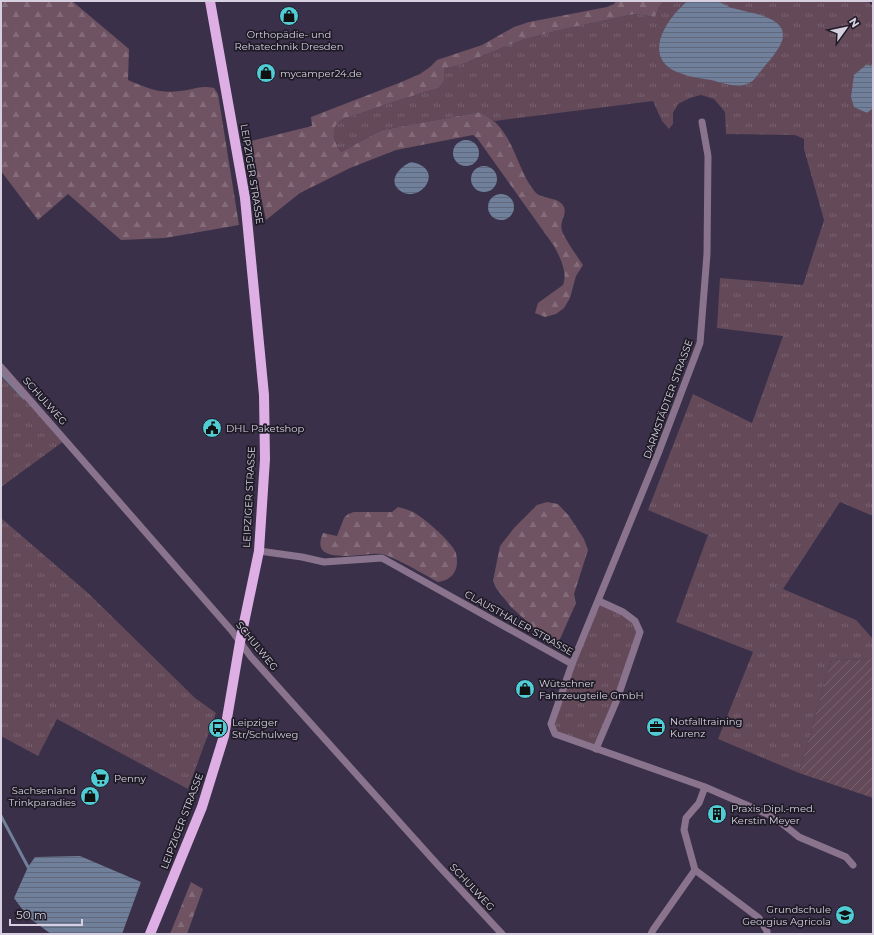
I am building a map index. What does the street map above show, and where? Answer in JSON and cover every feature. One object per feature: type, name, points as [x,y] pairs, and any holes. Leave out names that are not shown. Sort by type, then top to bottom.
[{"type":"main road","name":"LEIPZIGER STRASSE","points":[[150,934],[202,807],[226,727],[240,642],[258,551],[265,459],[264,395],[245,198],[210,1]]},
{"type":"street","name":"DARMSTÄDTER STRASSE","points":[[572,664],[658,454],[700,343],[707,254],[708,156],[702,122]]},
{"type":"street","name":"SCHULWEG","points":[[1,367],[227,625],[251,657],[390,813],[502,934]]},
{"type":"street","name":"CLAUSTHALER STRASSE","points":[[258,551],[302,557],[324,562],[382,558],[572,664],[552,724],[555,734],[705,787],[774,817],[799,837],[846,857],[853,865]]},
{"type":"street","points":[[596,749],[618,696],[640,632],[635,621],[623,612],[599,601]]},
{"type":"street","points":[[705,787],[699,803],[686,818],[684,830],[695,870],[759,918],[767,931],[767,934]]},
{"type":"street","points":[[651,934],[695,870]]},
{"type":"green space","points":[[1,1],[72,1],[129,49],[128,80],[147,88],[166,92],[204,87],[214,88],[218,94],[239,225],[165,238],[121,240],[68,194],[38,220],[1,171]]},
{"type":"green space","points":[[616,1],[664,1],[659,7],[655,17],[635,14],[564,29],[522,40],[460,65],[444,69],[444,81],[439,88],[342,120],[337,124],[334,131],[337,146],[341,152],[382,130],[480,112],[493,121],[502,130],[507,138],[524,175],[535,192],[558,201],[564,207],[565,213],[561,228],[569,244],[583,265],[576,276],[570,298],[564,308],[556,314],[545,317],[535,313],[538,303],[563,285],[565,275],[559,255],[477,138],[473,135],[396,150],[350,168],[300,193],[266,220],[256,173],[247,142],[312,126],[311,117],[420,74],[437,60],[482,45],[514,27],[529,22],[607,7],[614,4]]},
{"type":"green space","points":[[664,1],[867,1],[873,6],[873,516],[840,502],[783,589],[856,620],[873,639],[873,659],[831,660],[799,773],[718,739],[753,652],[676,622],[708,535],[648,510],[693,394],[752,423],[783,336],[717,328],[720,278],[803,285],[824,220],[804,149],[804,139],[795,135],[726,134],[725,112],[714,99],[701,95],[690,98],[678,104],[673,113],[673,124],[669,129],[662,121],[653,101],[495,121],[480,112],[382,130],[341,152],[334,138],[335,127],[344,119],[439,88],[444,81],[444,69],[460,65],[522,40],[564,29],[635,14],[655,17],[659,7]]},
{"type":"green space","points":[[1,369],[64,441],[1,487]]},
{"type":"green space","points":[[547,502],[558,504],[569,516],[584,539],[588,550],[574,594],[576,603],[560,639],[556,642],[543,636],[511,607],[496,588],[493,581],[500,546],[514,528],[537,505]]},
{"type":"green space","points":[[398,507],[413,512],[423,519],[437,530],[453,548],[457,559],[456,569],[454,573],[446,580],[438,582],[382,554],[353,556],[331,555],[324,551],[320,544],[323,533],[337,536],[344,518],[348,514],[354,512],[392,512]]},
{"type":"green space","points":[[1,518],[88,593],[195,698],[216,713],[188,789],[57,719],[38,756],[1,736]]},
{"type":"green space","points":[[599,601],[623,612],[640,632],[596,749],[555,734],[551,724]]},
{"type":"green space","points":[[873,659],[873,798],[799,773],[831,660]]},
{"type":"green space","points":[[191,882],[203,889],[187,934],[170,934]]},
{"type":"water","points":[[688,1],[709,1],[722,3],[732,8],[754,13],[777,23],[783,34],[781,44],[753,81],[743,85],[729,85],[681,74],[666,65],[661,57],[659,49],[660,40],[664,30],[675,13]]},
{"type":"water","points":[[866,65],[873,66],[873,108],[867,113],[854,107],[851,97],[854,75]]},
{"type":"water","points":[[466,140],[475,144],[479,153],[475,162],[466,166],[457,162],[453,153],[457,144]]},
{"type":"water","points":[[411,162],[422,166],[428,172],[429,179],[420,191],[413,194],[406,194],[398,189],[394,181],[397,173],[403,166]]},
{"type":"water","points":[[484,166],[493,170],[497,179],[493,188],[484,192],[475,188],[471,179],[475,170]]},
{"type":"water","points":[[501,194],[510,198],[514,207],[510,216],[501,220],[492,216],[488,207],[492,198]]},
{"type":"water","points":[[80,856],[141,882],[122,934],[51,934],[28,917],[14,898],[28,867],[35,857]]},
{"type":"waterway","points":[[1,373],[24,398]]},
{"type":"waterway","points":[[1,816],[28,867]]},
{"type":"place","name":"Orthopädie- und Rehatechnik Dresden","points":[[289,16]]},
{"type":"place","name":"mycamper24.de","points":[[266,73]]},
{"type":"place","name":"DHL Paketshop","points":[[212,428]]},
{"type":"place","name":"Wütschner Fahrzeugteile GmbH","points":[[525,689]]},
{"type":"place","name":"Notfalltraining Kurenz","points":[[656,727]]},
{"type":"place","name":"Leipziger Str/Schulweg","points":[[218,728]]},
{"type":"place","name":"Penny","points":[[100,778]]},
{"type":"place","name":"Sachsenland Trinkparadies","points":[[90,796]]},
{"type":"place","name":"Praxis Dipl.-med. Kerstin Meyer","points":[[717,814]]},
{"type":"place","name":"Grundschule Georgius Agricola","points":[[845,915]]}]
